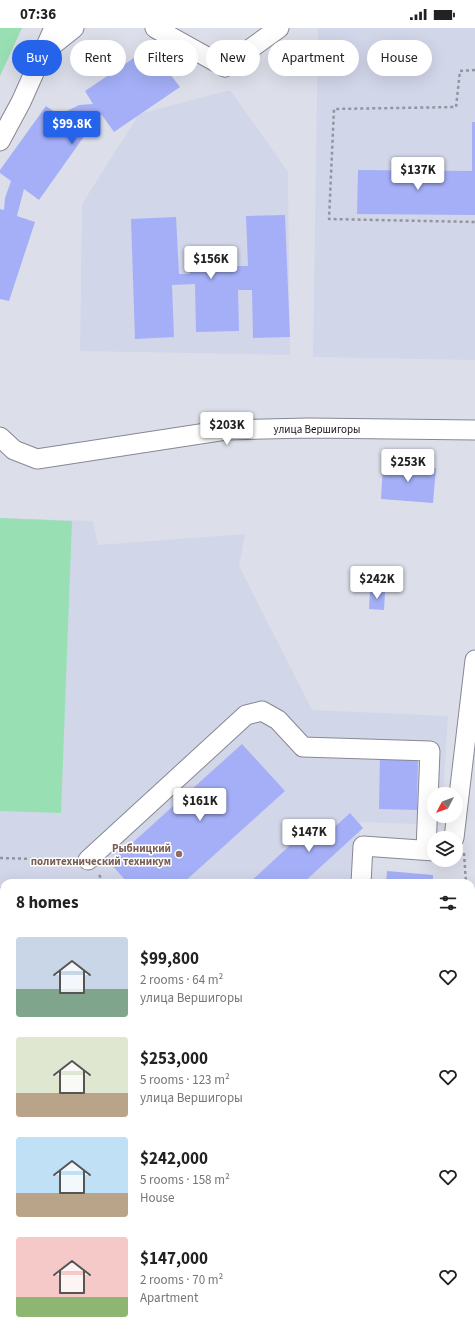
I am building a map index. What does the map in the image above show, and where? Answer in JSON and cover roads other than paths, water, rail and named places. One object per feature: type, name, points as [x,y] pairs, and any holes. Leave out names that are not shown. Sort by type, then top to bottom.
[{"type":"street","points":[[48,40],[54,28]]},
{"type":"street","points":[[59,40],[74,28]]},
{"type":"street","points":[[155,28],[224,67],[279,28]]},
{"type":"street","points":[[0,141],[21,102],[32,76]]},
{"type":"street","name":"улица Вершигоры","points":[[0,437],[14,450],[37,459],[226,430],[309,428],[475,430]]},
{"type":"street","points":[[458,831],[475,660]]},
{"type":"street","points":[[88,860],[246,714],[262,711],[278,720],[303,747],[430,751],[430,831]]},
{"type":"street","points":[[361,879],[363,846],[427,851]]},
{"type":"place","name":"Рыбницкий политехнический техникум","points":[[179,854]]}]
